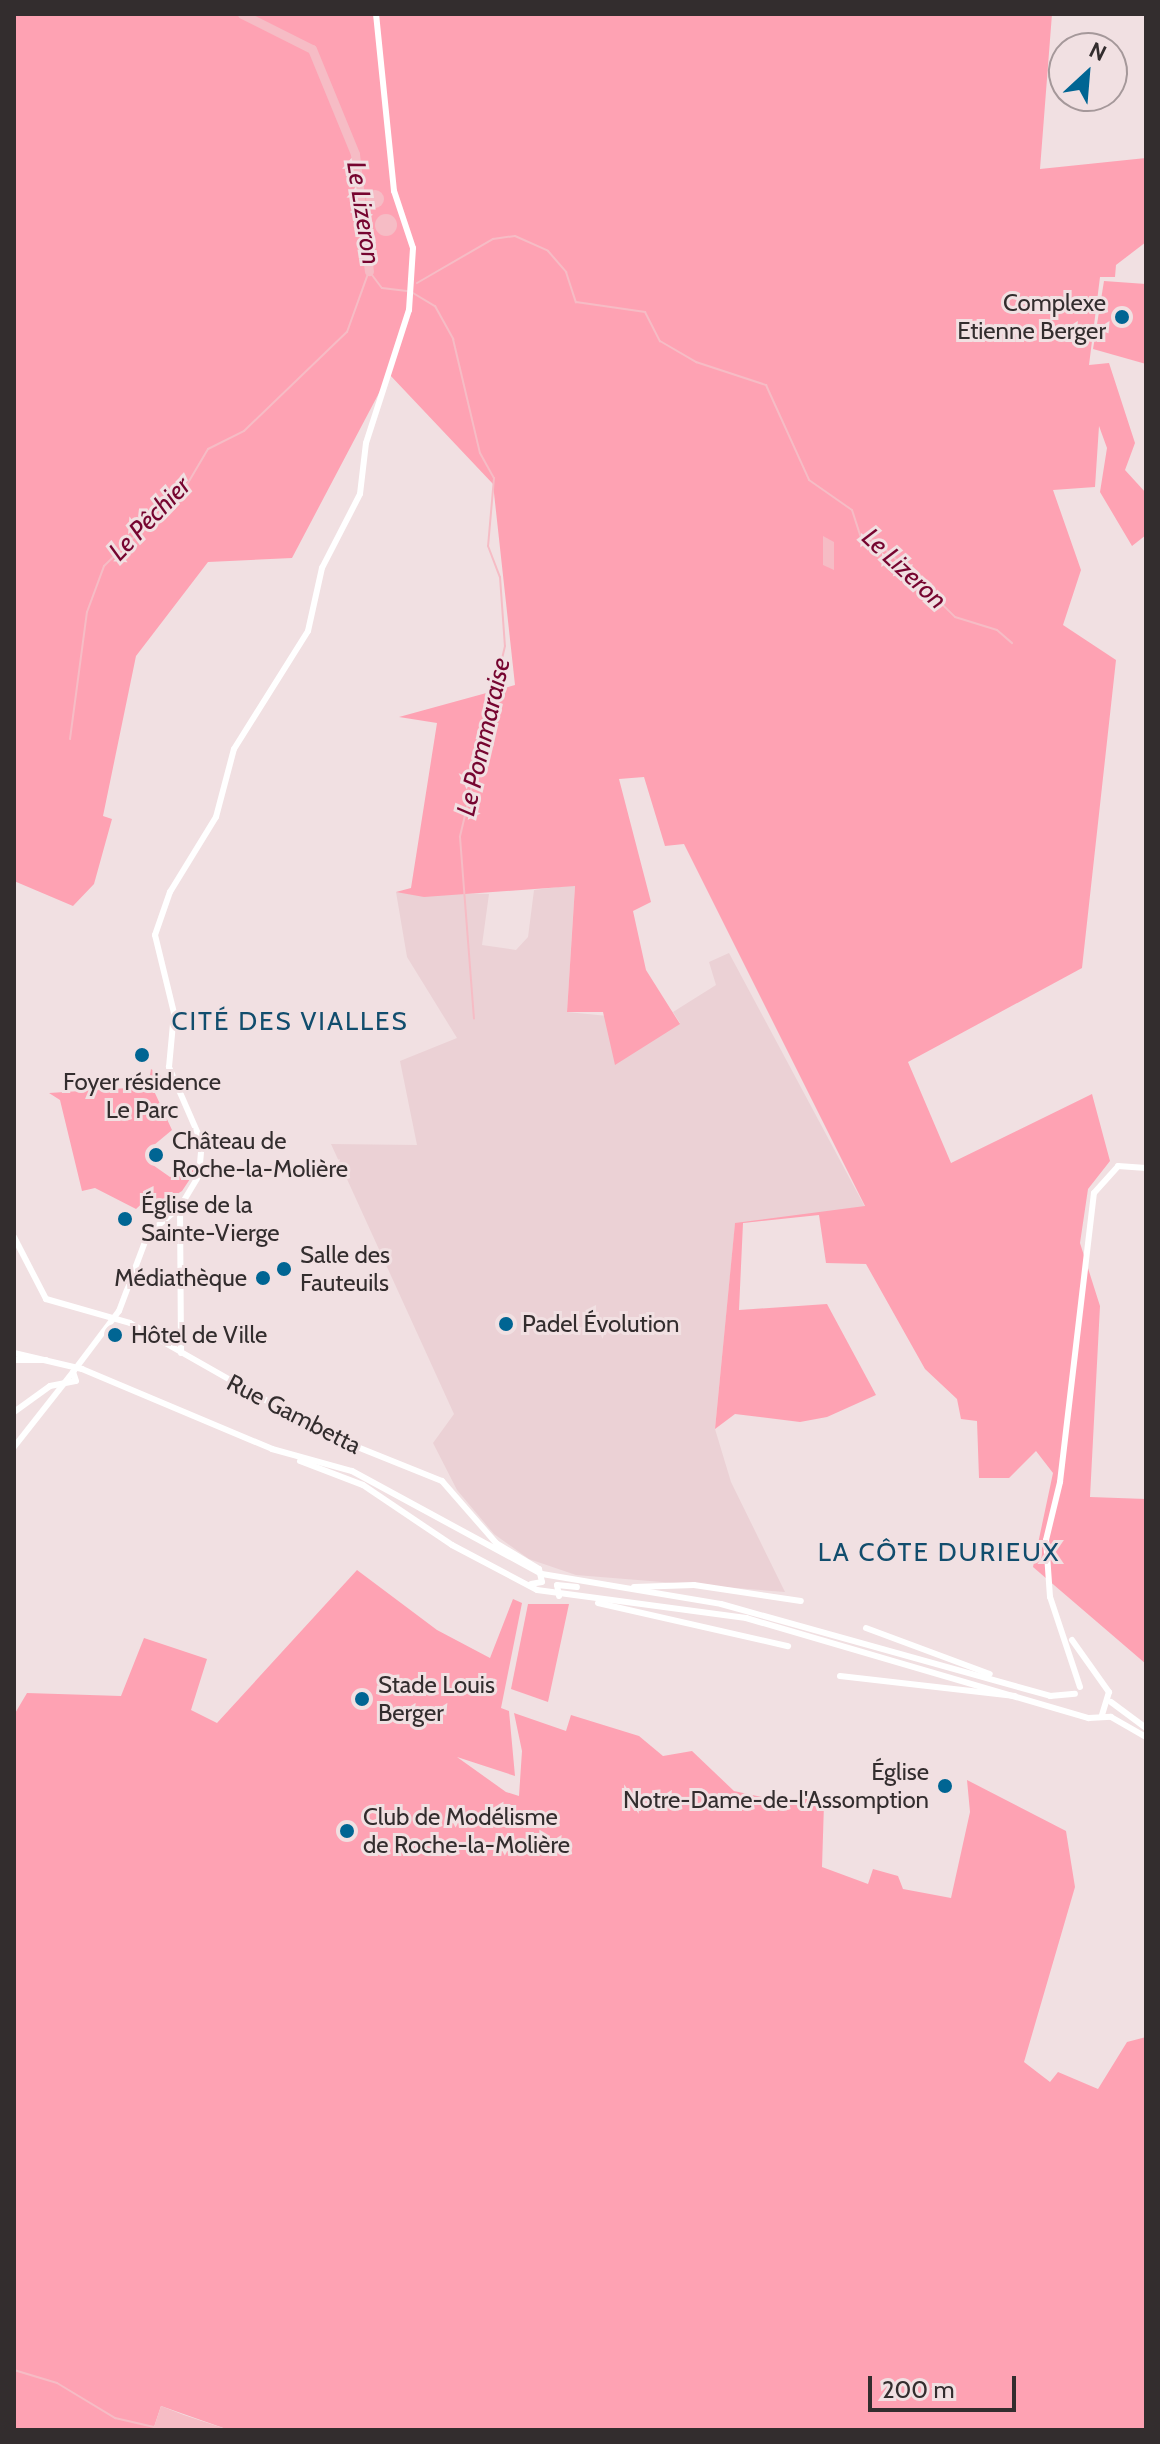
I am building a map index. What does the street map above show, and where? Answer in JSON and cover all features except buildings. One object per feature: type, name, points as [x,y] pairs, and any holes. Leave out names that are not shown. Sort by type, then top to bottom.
[{"type":"main road","points":[[181,1353],[180,1209],[203,1148],[188,1102],[169,1067],[174,1013],[155,935],[170,892],[216,817],[234,749],[308,631],[322,568],[355,509],[366,443],[412,291],[413,248],[394,191],[381,84],[377,18]]},
{"type":"main road","points":[[1080,1687],[1064,1630],[1050,1597],[1045,1550],[1060,1482],[1090,1207],[1111,1171],[1144,1168]]},
{"type":"main road","points":[[14,1412],[58,1388],[71,1377],[112,1318],[148,1234],[180,1209]]},
{"type":"main road","name":"Rue Gambetta","points":[[14,1237],[46,1299],[112,1318],[325,1434],[442,1481],[496,1543],[541,1571]]},
{"type":"main road","points":[[14,1353],[49,1360],[363,1485],[460,1550],[535,1585],[541,1571]]},
{"type":"main road","points":[[14,1360],[49,1360]]},
{"type":"main road","points":[[14,1447],[58,1388]]},
{"type":"main road","points":[[224,1430],[352,1471],[466,1537],[541,1571],[594,1587],[694,1585],[801,1601]]},
{"type":"main road","points":[[466,1537],[475,1532],[469,1514]]},
{"type":"main road","points":[[460,1550],[560,1596],[724,1613],[1035,1700]]},
{"type":"main road","points":[[560,1596],[561,1584],[610,1588],[764,1614],[1035,1691],[1075,1694]]},
{"type":"main road","points":[[583,1599],[788,1646]]},
{"type":"main road","points":[[866,1628],[1035,1691]]},
{"type":"main road","points":[[1064,1630],[1111,1702],[1146,1728]]},
{"type":"main road","points":[[840,1676],[1077,1708],[1089,1718],[1102,1715],[1146,1737]]},
{"type":"main road","points":[[1077,1708],[1075,1694],[1080,1687],[1097,1682]]},
{"type":"main road","points":[[1102,1715],[1111,1702]]},
{"type":"shaded area","points":[[14,14],[1052,14],[1051,32],[1048,32],[1040,169],[1146,158],[1146,242],[1116,265],[1115,277],[1100,277],[1089,365],[1109,363],[1135,443],[1125,470],[1146,493],[1146,535],[1132,546],[1100,492],[1107,448],[1099,426],[1095,487],[1053,490],[1081,570],[1063,625],[1116,660],[1082,968],[908,1062],[951,1163],[1092,1094],[1110,1161],[1088,1189],[1080,1243],[1100,1306],[1090,1497],[1146,1499],[1146,1664],[1033,1567],[1053,1473],[1036,1451],[1009,1478],[979,1478],[977,1421],[961,1419],[957,1399],[925,1369],[866,1264],[826,1263],[819,1215],[743,1223],[739,1310],[827,1304],[876,1395],[827,1417],[800,1422],[735,1414],[715,1429],[735,1223],[865,1206],[684,844],[665,846],[644,777],[619,779],[651,902],[633,911],[646,970],[680,1024],[615,1065],[603,1012],[567,1012],[575,886],[424,897],[396,892],[411,888],[437,723],[399,717],[515,685],[493,484],[389,374],[292,558],[208,562],[136,656],[103,816],[112,819],[94,884],[73,906],[14,881]]},
{"type":"shaded area","points":[[375,190],[384,199],[375,208],[366,199]]},
{"type":"shaded area","points":[[382,214],[390,214],[397,225],[390,236],[382,236],[375,229],[375,221]]},
{"type":"shaded area","name":"Complexe Etienne Berger","points":[[1104,281],[1146,284],[1146,364],[1093,349]]},
{"type":"shaded area","points":[[823,536],[834,542],[834,570],[823,565]]},
{"type":"shaded area","points":[[575,885],[567,1012],[680,1023],[673,1012],[716,985],[709,962],[729,953],[865,1207],[735,1224],[715,1429],[731,1482],[785,1592],[576,1575],[529,1559],[494,1534],[457,1490],[433,1443],[454,1414],[331,1144],[417,1145],[400,1061],[457,1038],[407,957],[396,892],[489,894],[482,945],[516,950],[528,937],[534,890]]},
{"type":"shaded area","points":[[151,1069],[170,1082],[154,1091],[172,1130],[148,1150],[150,1163],[170,1177],[198,1167],[182,1191],[159,1205],[149,1197],[136,1209],[95,1188],[82,1191],[60,1100],[49,1093],[128,1088],[149,1081]]},
{"type":"shaded area","points":[[357,1570],[437,1630],[490,1658],[513,1599],[522,1603],[501,1708],[509,1711],[515,1776],[457,1757],[506,1792],[519,1796],[522,1751],[514,1713],[566,1731],[571,1715],[639,1736],[663,1756],[692,1751],[734,1791],[799,1805],[805,1793],[824,1804],[822,1867],[868,1884],[873,1869],[898,1876],[903,1889],[951,1898],[970,1812],[967,1780],[1066,1831],[1075,1887],[1024,2062],[1050,2082],[1058,2072],[1098,2089],[1127,2042],[1146,2037],[1146,2430],[229,2430],[161,2406],[153,2430],[14,2430],[14,1715],[27,1693],[121,1696],[144,1638],[207,1659],[191,1710],[217,1723]]},
{"type":"shaded area","points":[[528,1604],[569,1604],[548,1702],[511,1689]]},
{"type":"shaded area","points":[[161,2406],[184,2415],[229,2430],[153,2430]]},
{"type":"waterway","name":"Le Lizeron","points":[[242,14],[312,49],[355,154],[369,271]]},
{"type":"waterway","name":"Le Lizeron","points":[[417,283],[493,239],[515,236],[548,251],[566,272],[576,302],[645,312],[660,341],[696,362],[766,385],[809,480],[852,510],[861,537],[878,542],[955,617],[997,630],[1012,643]]},
{"type":"waterway","name":"Le Lizeron","points":[[369,271],[382,288],[407,291]]},
{"type":"waterway","name":"Le Pêchier","points":[[70,739],[87,612],[104,566],[185,488],[208,449],[244,431],[347,332],[369,271]]},
{"type":"waterway","name":"Le Pommaraise","points":[[413,293],[435,306],[453,339],[480,453],[494,478],[488,546],[500,577],[505,646],[460,837],[474,1018]]},
{"type":"waterway","points":[[14,2370],[57,2383],[115,2418],[154,2427]]},
{"type":"place","name":"Complexe Etienne Berger","points":[[1122,317]]},
{"type":"place","name":"Foyer résidence Le Parc","points":[[142,1055]]},
{"type":"place","name":"Château de Roche-la-Molière","points":[[156,1155]]},
{"type":"place","name":"Église de la Sainte-Vierge","points":[[125,1219]]},
{"type":"place","name":"Salle des Fauteuils","points":[[284,1269]]},
{"type":"place","name":"Médiathèque","points":[[263,1278]]},
{"type":"place","name":"Padel Évolution","points":[[506,1324]]},
{"type":"place","name":"Hôtel de Ville","points":[[115,1335]]},
{"type":"place","name":"Stade Louis Berger","points":[[362,1699]]},
{"type":"place","name":"Église Notre-Dame-de-l'Assomption","points":[[945,1786]]},
{"type":"place","name":"Club de Modélisme de Roche-la-Molière","points":[[347,1831]]},
{"type":"district","name":"CITÉ DES VIALLES","points":[[290,1022]]},
{"type":"district","name":"LA CÔTE DURIEUX","points":[[939,1553]]}]
